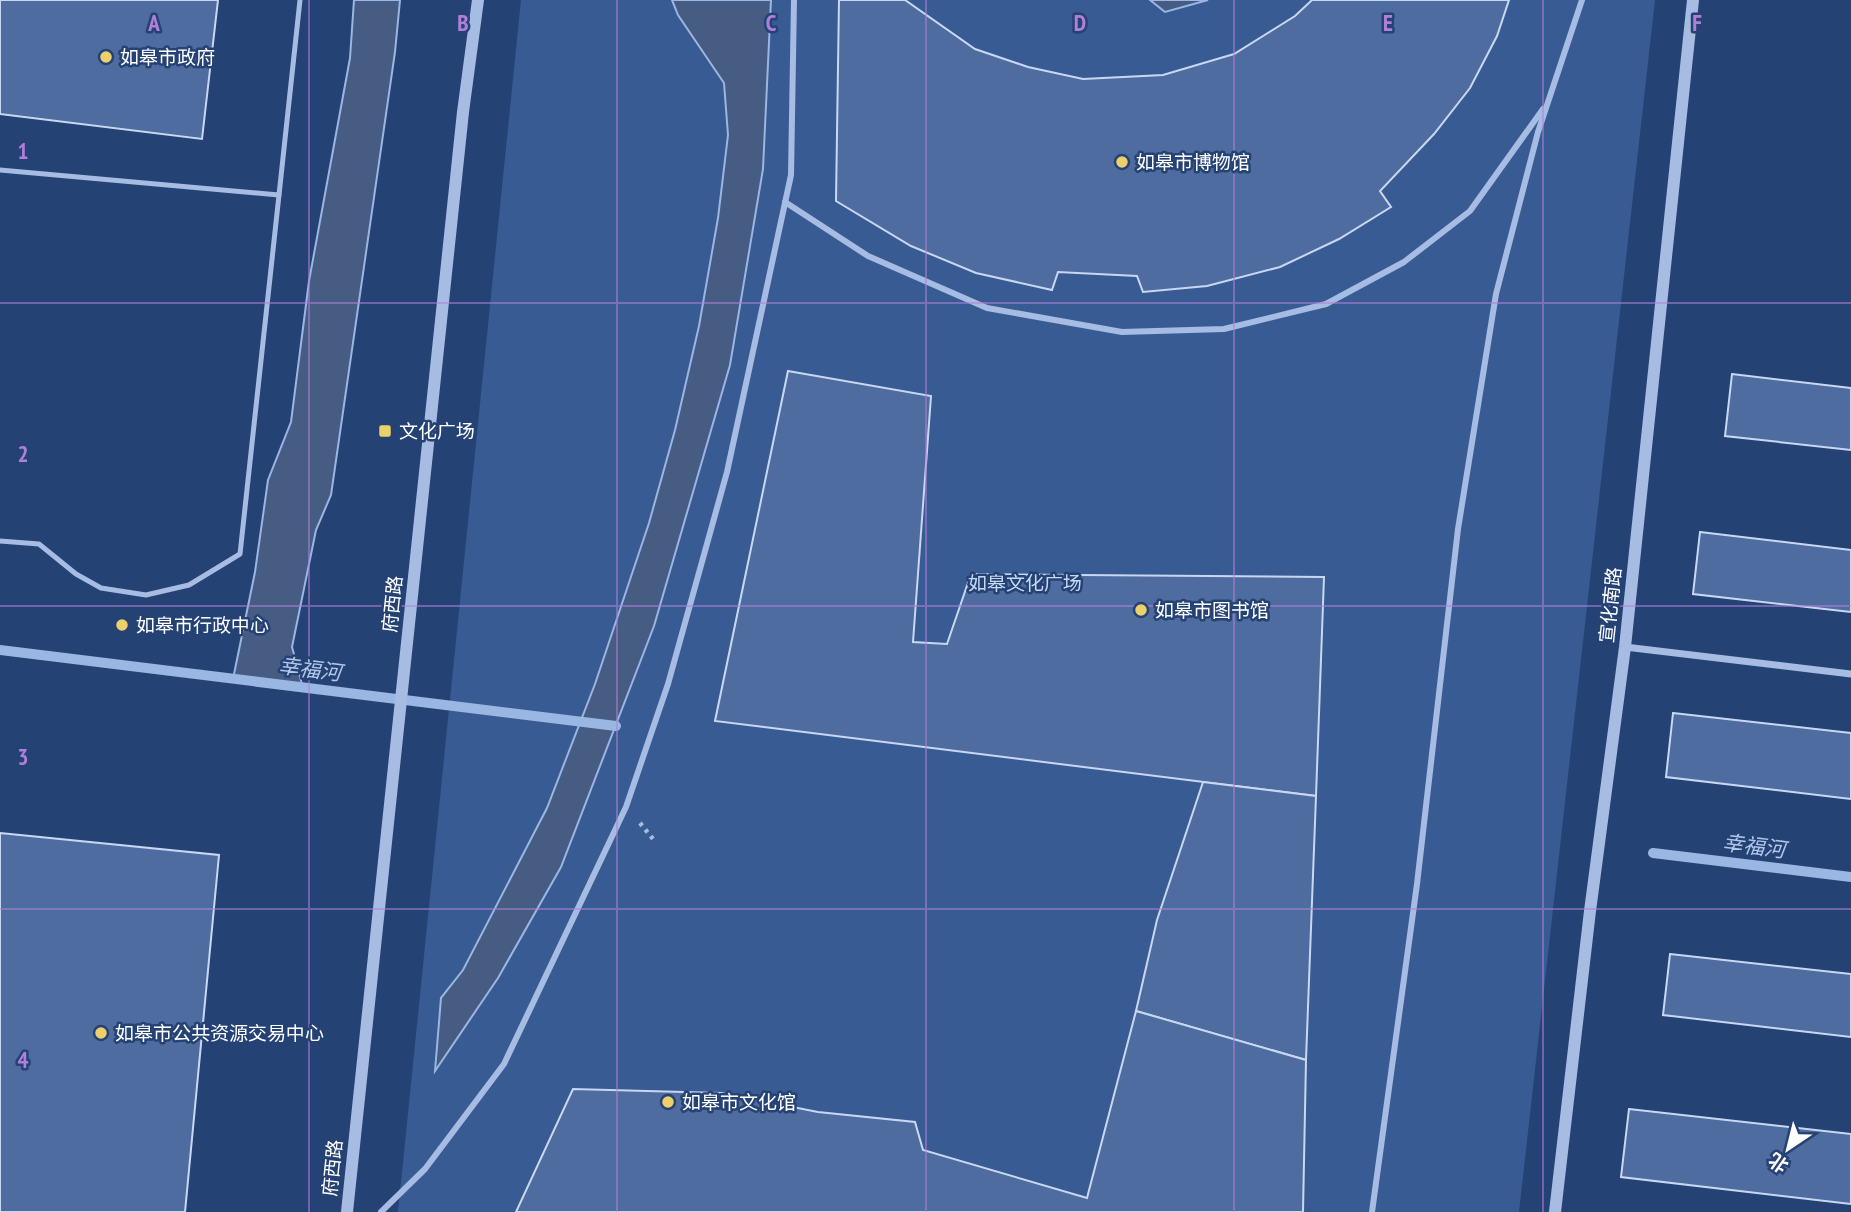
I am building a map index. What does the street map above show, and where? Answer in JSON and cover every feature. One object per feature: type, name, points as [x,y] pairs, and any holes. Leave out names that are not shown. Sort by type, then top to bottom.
[{"type":"street","name":"府西路","points":[[347,1212],[463,112],[478,0]]},
{"type":"street","points":[[381,1212],[425,1169],[504,1064],[626,807],[668,684],[727,472],[791,175],[793,0]]},
{"type":"street","points":[[1372,1212],[1417,884],[1458,528],[1496,294],[1538,132],[1582,0]]},
{"type":"street","name":"宣化南路","points":[[1555,1212],[1590,911],[1625,647],[1693,0]]},
{"type":"street","points":[[785,202],[868,256],[987,308],[1122,332],[1224,329],[1326,304],[1404,262],[1470,211],[1548,102]]},
{"type":"street","points":[[1625,647],[1851,674]]},
{"type":"lane","points":[[0,541],[39,544],[76,574],[101,588],[146,595],[190,585],[240,554],[300,0]]},
{"type":"lane","points":[[0,170],[279,195]]},
{"type":"green space","name":"如皋文化广场","points":[[521,0],[1655,0],[1519,1212],[398,1212]]},
{"type":"shaded area","points":[[354,0],[400,0],[395,52],[331,495],[316,530],[292,647],[303,688],[233,679],[255,572],[268,480],[291,422],[309,281],[350,58]]},
{"type":"shaded area","points":[[672,0],[771,0],[763,169],[730,365],[654,626],[561,867],[498,978],[435,1071],[441,998],[463,970],[547,808],[595,684],[649,523],[675,430],[699,326],[718,218],[728,135],[724,83],[678,15]]},
{"type":"shaded area","points":[[1150,0],[1208,0],[1165,12]]},
{"type":"building","name":"如皋市政府","points":[[0,0],[218,0],[202,139],[0,114]]},
{"type":"building","name":"如皋市博物馆","points":[[839,0],[905,0],[975,49],[1028,67],[1083,79],[1163,75],[1234,54],[1295,16],[1312,0],[1509,0],[1497,36],[1470,88],[1434,134],[1380,191],[1391,207],[1339,239],[1280,267],[1207,286],[1143,292],[1137,276],[1058,272],[1052,290],[976,273],[911,246],[836,201]]},
{"type":"building","name":"如皋市图书馆","points":[[788,371],[931,396],[913,642],[947,644],[971,574],[1324,577],[1316,796],[715,721]]},
{"type":"building","points":[[1732,374],[1851,388],[1851,450],[1725,436]]},
{"type":"building","points":[[1700,532],[1851,550],[1851,612],[1693,594]]},
{"type":"building","points":[[1673,713],[1851,733],[1851,799],[1666,777]]},
{"type":"building","points":[[1203,782],[1316,796],[1306,1060],[1136,1011],[1157,920]]},
{"type":"building","name":"如皋市公共资源交易中心","points":[[0,833],[219,855],[185,1212],[0,1212]]},
{"type":"building","points":[[1670,954],[1851,974],[1851,1037],[1663,1015]]},
{"type":"building","name":"如皋市文化馆","points":[[1136,1011],[1306,1060],[1303,1212],[516,1212],[573,1089],[721,1093],[818,1112],[915,1122],[923,1150],[1087,1198]]},
{"type":"building","points":[[1629,1109],[1851,1134],[1851,1204],[1621,1177]]},
{"type":"waterway","name":"幸福河","points":[[0,650],[616,726]]},
{"type":"waterway","name":"幸福河","points":[[1653,853],[1851,877]]},
{"type":"place","name":"如皋市政府","points":[[106,57]]},
{"type":"place","name":"如皋市博物馆","points":[[1122,162]]},
{"type":"place","name":"文化广场","points":[[385,431]]},
{"type":"place","name":"如皋市图书馆","points":[[1141,610]]},
{"type":"place","name":"如皋市行政中心","points":[[122,625]]},
{"type":"place","name":"如皋市公共资源交易中心","points":[[101,1033]]},
{"type":"place","name":"如皋市文化馆","points":[[668,1102]]}]
